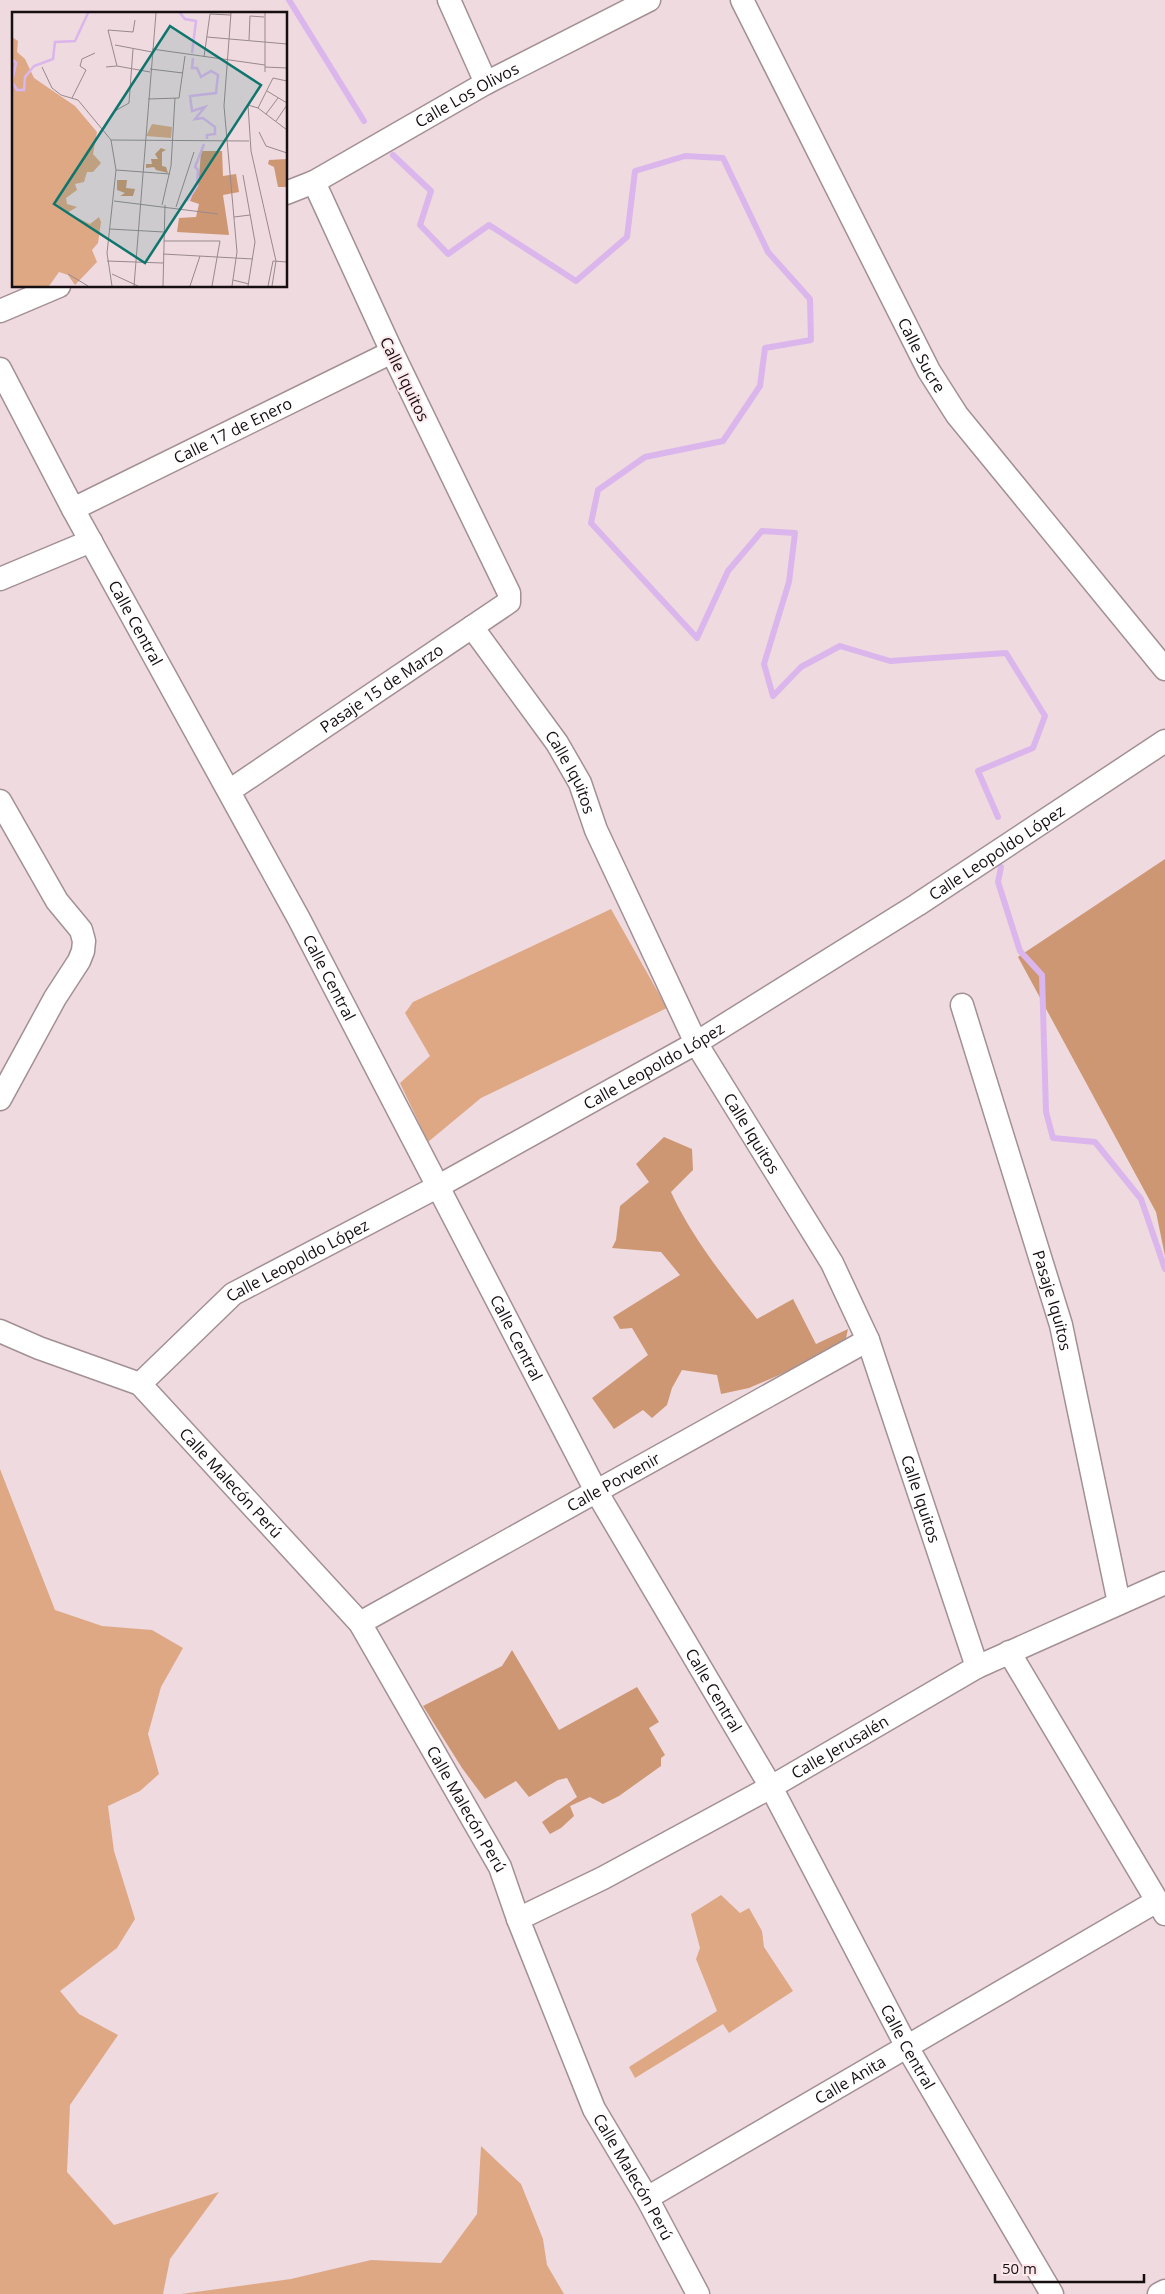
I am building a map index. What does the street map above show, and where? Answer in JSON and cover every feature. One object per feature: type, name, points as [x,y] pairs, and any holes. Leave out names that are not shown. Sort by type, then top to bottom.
[{"type":"street","points":[[449,0],[486,83]]},
{"type":"street","name":"Calle Los Olivos","points":[[288,192],[314,182],[486,83],[649,0]]},
{"type":"street","name":"Calle Sucre","points":[[742,0],[929,371],[957,415],[1165,669]]},
{"type":"street","name":"Calle Iquitos","points":[[314,182],[392,352],[500,575]]},
{"type":"street","points":[[0,310],[54,288]]},
{"type":"street","name":"Calle 17 de Enero","points":[[73,509],[392,352]]},
{"type":"street","name":"Calle Central","points":[[0,369],[73,509],[299,919],[596,1491],[771,1787],[907,2047],[1052,2294]]},
{"type":"street","points":[[0,579],[91,541]]},
{"type":"street","name":"Pasaje 15 de Marzo","points":[[229,791],[508,602],[509,593],[500,575]]},
{"type":"street","name":"Calle Iquitos","points":[[472,627],[557,742],[580,782],[596,830],[696,1044],[832,1263],[868,1340],[978,1667]]},
{"type":"street","name":"Calle Leopoldo López","points":[[140,1384],[233,1294],[437,1187],[696,1044],[917,905],[1165,741]]},
{"type":"street","points":[[0,801],[57,901],[81,930],[84,941],[81,956],[55,998],[0,1099]]},
{"type":"street","name":"Pasaje Iquitos","points":[[962,1004],[1062,1325],[1119,1603]]},
{"type":"street","points":[[0,1332],[140,1384]]},
{"type":"street","name":"Calle Porvenir","points":[[360,1623],[868,1340]]},
{"type":"street","name":"Calle Malecón Perú","points":[[140,1384],[360,1623],[500,1866],[518,1919],[594,2109],[647,2198],[698,2294]]},
{"type":"street","name":"Calle Jerusalén","points":[[518,1919],[603,1878],[771,1787],[978,1667],[1165,1583]]},
{"type":"street","points":[[1009,1652],[1161,1908]]},
{"type":"street","name":"Calle Anita","points":[[647,2198],[907,2047],[1161,1908]]},
{"type":"street","points":[[1159,2294],[1165,2291]]},
{"type":"shaded area","points":[[1165,859],[1165,1256],[1156,1212],[1018,957]]},
{"type":"shaded area","points":[[611,909],[667,1008],[481,1098],[428,1142],[400,1083],[430,1056],[405,1013],[413,1002]]},
{"type":"shaded area","points":[[664,1137],[692,1149],[693,1170],[671,1192],[699,1242],[757,1319],[793,1299],[816,1344],[848,1329],[844,1347],[749,1388],[721,1394],[717,1375],[682,1370],[672,1388],[667,1405],[652,1418],[643,1410],[614,1429],[592,1398],[648,1355],[632,1328],[620,1329],[613,1317],[680,1275],[661,1252],[612,1248],[616,1240],[620,1206],[649,1182],[636,1164]]},
{"type":"shaded area","points":[[0,1469],[55,1610],[102,1626],[152,1630],[183,1648],[161,1687],[148,1734],[159,1774],[140,1791],[108,1806],[114,1851],[135,1919],[117,1948],[60,1991],[79,2014],[118,2035],[70,2105],[67,2172],[114,2225],[219,2192],[170,2259],[163,2294],[0,2294]]},
{"type":"shaded area","points":[[512,1650],[559,1730],[637,1687],[659,1722],[649,1728],[665,1755],[661,1758],[661,1766],[619,1796],[603,1804],[590,1797],[570,1806],[574,1816],[561,1828],[550,1834],[542,1822],[577,1797],[567,1778],[558,1780],[529,1797],[516,1781],[485,1799],[462,1768],[423,1706],[502,1666]]},
{"type":"shaded area","points":[[721,1895],[740,1913],[749,1908],[762,1931],[764,1947],[793,1991],[729,2033],[723,2024],[635,2078],[629,2067],[717,2011],[696,1959],[700,1948],[691,1914]]},
{"type":"shaded area","points":[[481,2146],[521,2184],[543,2239],[547,2265],[564,2294],[181,2294],[291,2279],[371,2260],[441,2263],[477,2214]]},
{"type":"waterway","points":[[289,0],[364,121]]},
{"type":"waterway","points":[[393,155],[431,191],[420,225],[448,254],[489,225],[576,281],[627,237],[635,171],[685,156],[723,158],[768,252],[810,299],[811,340],[765,348],[760,386],[723,441],[645,457],[598,490],[591,523],[697,638],[728,571],[762,531],[795,533],[789,582],[764,664],[773,696],[801,667],[840,646],[890,661],[1006,653],[1045,716],[1033,748],[978,771],[998,817]]},
{"type":"waterway","points":[[1001,867],[998,882],[1020,951],[1042,975],[1046,1112],[1053,1138],[1095,1142],[1141,1199],[1165,1269]]}]
